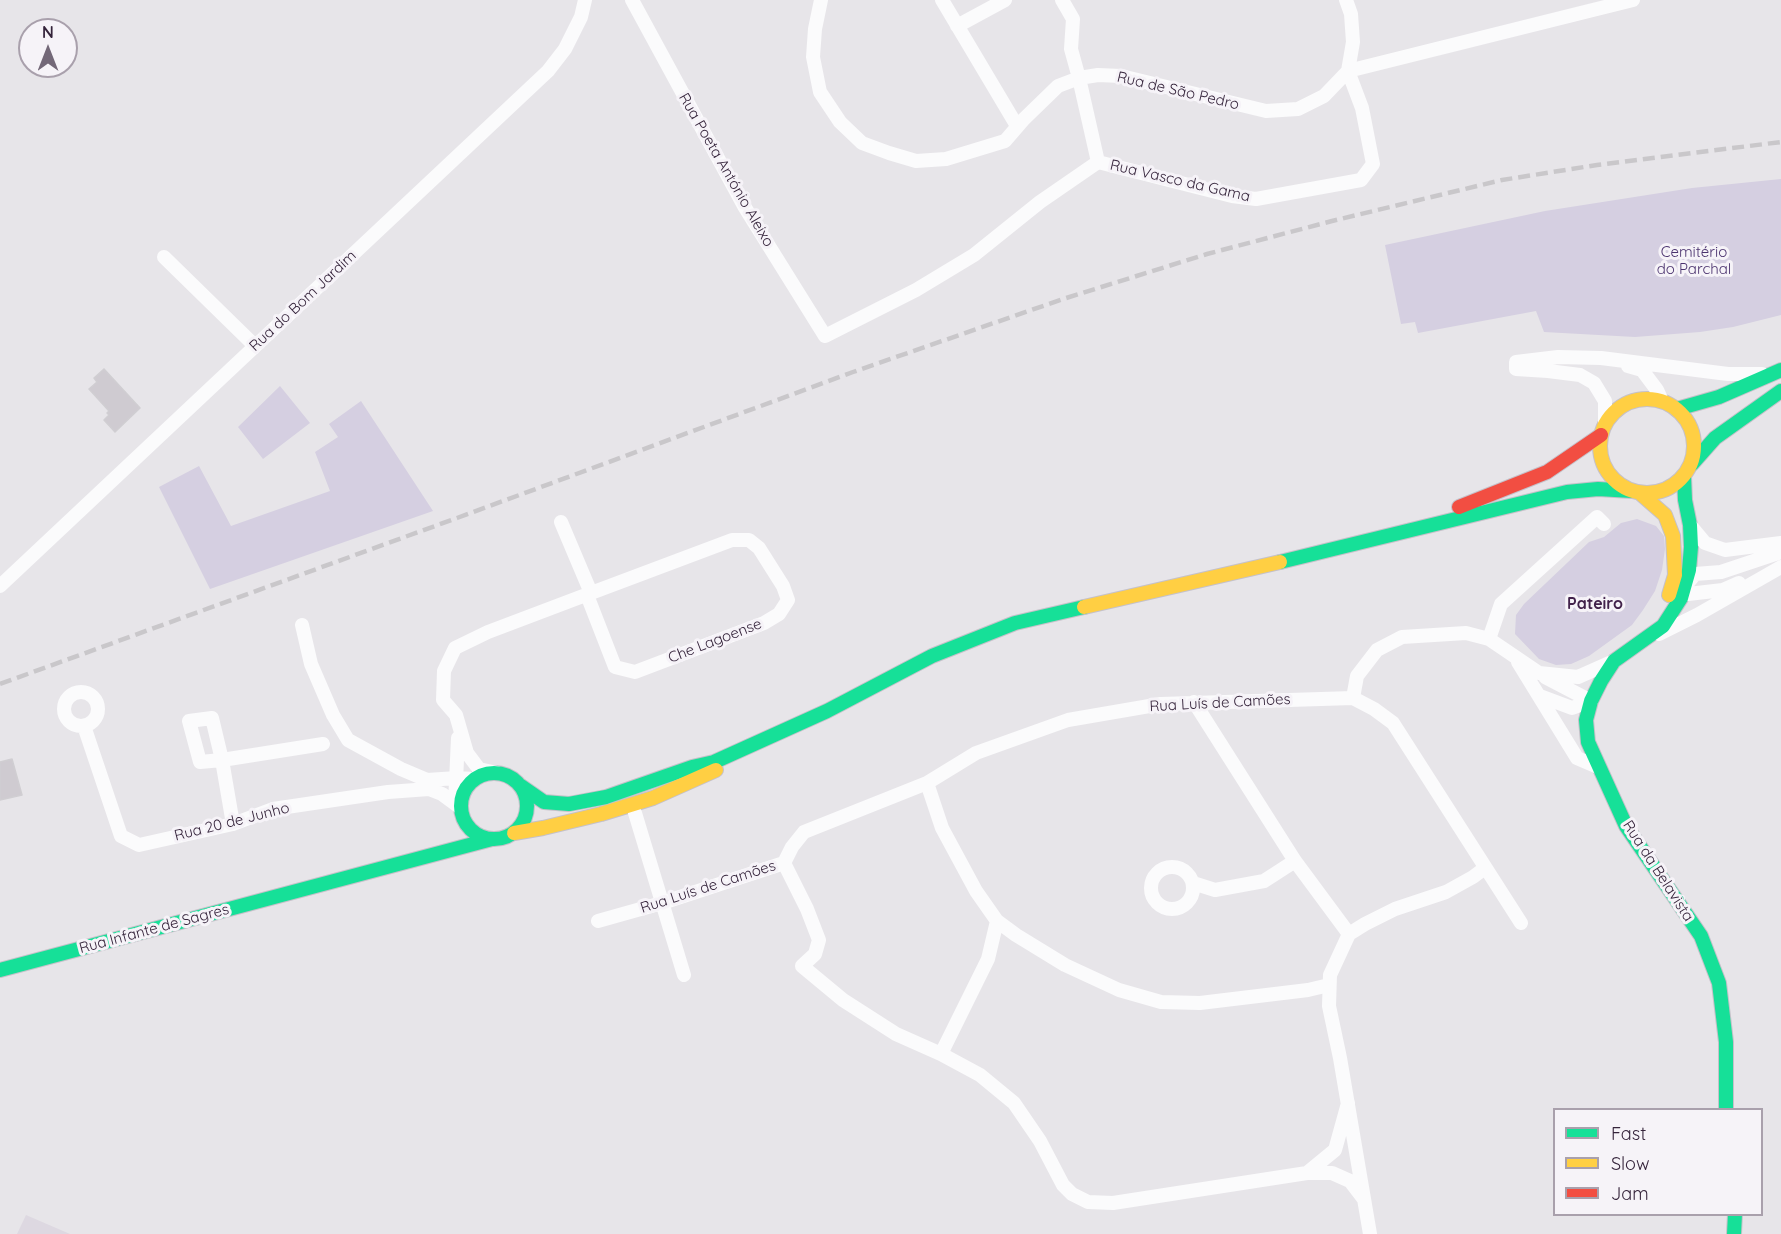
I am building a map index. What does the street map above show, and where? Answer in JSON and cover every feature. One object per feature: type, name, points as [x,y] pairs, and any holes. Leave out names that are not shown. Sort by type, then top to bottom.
[{"type":"main road","points":[[1677,409],[1719,397],[1781,368]]},
{"type":"main road","points":[[307,887],[429,850],[449,840],[459,828],[461,802],[466,788],[474,779],[488,773],[508,776],[544,802],[569,804],[606,797],[692,767],[714,762],[826,711],[932,656],[1015,623],[1378,539],[1567,492],[1598,489],[1663,491],[1679,482],[1715,438],[1781,391]]},
{"type":"main road","points":[[1378,539],[1547,472],[1603,430],[1616,411],[1629,402],[1646,399],[1662,401],[1677,409],[1688,422],[1694,437],[1694,453],[1688,470],[1685,500],[1690,525],[1689,570],[1678,589]]},
{"type":"main road","points":[[1603,430],[1600,456],[1607,471],[1618,484],[1637,492],[1665,515],[1673,536],[1678,589]]},
{"type":"main road","name":"Rua da Belavista","points":[[1678,589],[1630,648],[1614,661],[1601,681],[1591,701],[1586,720],[1588,742],[1626,826],[1701,936],[1719,983],[1726,1042],[1726,1108]]},
{"type":"main road","points":[[460,809],[474,833],[485,839],[498,839],[514,833],[601,814],[653,798],[791,737],[826,711]]},
{"type":"main road","points":[[514,833],[521,826],[527,813],[527,800],[522,786]]},
{"type":"main road","points":[[307,887],[492,839]]},
{"type":"main road","name":"Rua Infante de Sagres","points":[[0,970],[307,887]]},
{"type":"main road","points":[[1734,1216],[1734,1234]]},
{"type":"street","name":"Rua do Bom Jardim","points":[[0,586],[548,71],[565,49],[581,17],[585,0]]},
{"type":"street","name":"Rua Poeta António Aleixo","points":[[632,0],[744,206],[825,336]]},
{"type":"street","name":"Rua de São Pedro","points":[[821,0],[814,29],[813,57],[820,92],[840,122],[862,143],[916,161],[946,159],[1005,141],[1058,86],[1079,78],[1098,75],[1121,76],[1266,111],[1298,109],[1324,96],[1348,71]]},
{"type":"street","points":[[942,0],[1017,126]]},
{"type":"street","points":[[957,26],[1005,0]]},
{"type":"street","points":[[1062,0],[1073,19],[1071,49],[1098,162]]},
{"type":"street","points":[[1346,0],[1351,14],[1353,42],[1348,71],[1633,0]]},
{"type":"street","name":"Rua Vasco da Gama","points":[[825,336],[916,290],[974,255],[1040,202],[1098,162],[1232,196],[1256,199],[1361,180],[1373,164],[1362,108],[1348,71]]},
{"type":"street","points":[[164,257],[255,346]]},
{"type":"street","points":[[1603,430],[1605,401],[1594,383],[1580,375],[1516,369],[1516,362],[1558,357],[1601,358],[1728,374],[1761,375],[1781,368]]},
{"type":"street","points":[[1601,358],[1642,370],[1658,390],[1662,401]]},
{"type":"street","points":[[1488,639],[1501,604],[1597,517],[1604,524]]},
{"type":"street","name":"Che Lagoense","points":[[443,700],[444,671],[455,648],[488,632],[589,594],[732,540],[749,540],[759,548],[783,586],[788,600],[779,614],[764,623],[635,672],[615,667],[589,594],[561,522]]},
{"type":"street","points":[[1690,525],[1705,543],[1725,550],[1781,543]]},
{"type":"street","points":[[1781,552],[1721,572],[1695,574],[1678,589],[1689,594],[1723,590],[1762,574],[1781,562]]},
{"type":"street","points":[[1630,648],[1697,615],[1781,567]]},
{"type":"street","points":[[302,625],[311,664],[333,715],[348,740],[401,769],[428,780],[474,779]]},
{"type":"street","points":[[1521,923],[1393,723],[1374,709],[1353,698],[1358,676],[1377,650],[1402,637],[1466,633],[1488,639],[1539,673],[1591,701]]},
{"type":"street","points":[[1513,655],[1577,758],[1598,767]]},
{"type":"street","points":[[1539,673],[1578,677],[1614,661]]},
{"type":"street","points":[[1540,696],[1572,708],[1591,701]]},
{"type":"street","name":"Rua Luís de Camões","points":[[598,921],[662,903],[784,863],[792,847],[804,832],[927,783],[976,753],[1068,720],[1161,704],[1353,698]]},
{"type":"street","points":[[443,700],[456,714],[467,753],[479,769],[497,773]]},
{"type":"street","points":[[443,700],[454,722],[459,742],[457,778],[460,809]]},
{"type":"street","points":[[1194,702],[1295,861],[1349,934]]},
{"type":"street","name":"Rua 20 de Junho","points":[[84,726],[121,836],[139,845],[233,824],[273,809],[388,792],[429,789]]},
{"type":"street","points":[[233,824],[222,760],[323,744]]},
{"type":"street","points":[[401,769],[429,789],[442,794],[460,809]]},
{"type":"street","points":[[388,792],[401,769]]},
{"type":"street","points":[[927,783],[942,828],[976,891],[997,921],[1065,965],[1119,990],[1161,1002],[1200,1003],[1308,990],[1329,985]]},
{"type":"street","points":[[635,813],[684,975]]},
{"type":"street","points":[[1192,884],[1215,890],[1264,881],[1295,861]]},
{"type":"street","points":[[784,863],[807,909],[819,940],[815,954],[802,966],[861,1012],[896,1034],[980,1075],[1014,1103],[1040,1141],[1063,1185],[1072,1194],[1088,1202],[1113,1203],[1307,1173],[1332,1173],[1350,1181],[1364,1199]]},
{"type":"street","points":[[1370,1234],[1329,1006],[1330,975],[1349,934],[1395,909],[1446,892],[1485,868]]},
{"type":"street","points":[[941,1054],[988,959],[997,921]]},
{"type":"street","points":[[0,961],[42,959]]},
{"type":"street","points":[[1307,1173],[1335,1150],[1347,1103]]},
{"type":"shaded area","points":[[26,1215],[70,1234],[17,1234]]},
{"type":"green space","name":"Cemitério do Parchal","points":[[1781,179],[1781,315],[1733,327],[1700,332],[1635,337],[1544,332],[1536,311],[1418,333],[1415,322],[1401,324],[1385,245],[1545,211],[1692,188]]},
{"type":"green space","points":[[280,386],[310,423],[263,459],[238,427]]},
{"type":"green space","points":[[361,401],[433,511],[210,589],[159,487],[199,466],[231,526],[330,491],[315,452],[338,437],[329,424]]},
{"type":"green space","points":[[1637,519],[1656,526],[1664,536],[1665,549],[1662,570],[1655,591],[1643,610],[1632,625],[1589,656],[1571,664],[1556,665],[1539,659],[1515,634],[1516,615],[1524,604],[1589,542],[1604,537],[1621,523]]},
{"type":"building","points":[[104,369],[140,408],[115,432],[104,420],[109,415],[107,413],[109,411],[89,389],[97,382],[94,378]]},
{"type":"building","points":[[12,759],[22,795],[0,800],[0,762]]},
{"type":"railway","points":[[0,684],[853,372],[1063,299],[1207,254],[1502,180],[1597,165],[1781,142]]},
{"type":"traffic: fast","points":[[1677,409],[1719,397],[1781,370]]},
{"type":"traffic: fast","points":[[1692,464],[1715,438],[1781,391]]},
{"type":"traffic: fast","points":[[1684,476],[1691,547],[1689,570],[1681,598],[1663,626],[1614,661],[1591,701],[1586,720],[1588,742],[1626,826],[1701,936],[1719,983],[1726,1042],[1726,1108]]},
{"type":"traffic: fast","points":[[1280,562],[1567,492],[1598,489],[1632,491]]},
{"type":"traffic: fast","points":[[521,786],[544,802],[569,804],[606,797],[692,767],[714,762],[827,711],[932,656],[1015,623],[1084,607]]},
{"type":"traffic: fast","points":[[494,773],[507,775],[522,788],[527,806],[525,819],[512,834],[494,839],[481,837],[466,824],[461,806],[463,793],[476,778],[494,773]]},
{"type":"traffic: fast","points":[[0,970],[492,839]]},
{"type":"traffic: fast","points":[[1734,1234],[1735,1216]]},
{"type":"traffic: slow","points":[[1647,399],[1665,402],[1680,413],[1691,428],[1694,446],[1691,464],[1680,479],[1665,490],[1647,493],[1629,490],[1614,479],[1603,464],[1600,446],[1603,428],[1614,413],[1629,402],[1647,399]]},
{"type":"traffic: slow","points":[[1641,494],[1665,515],[1673,536],[1675,575],[1669,595]]},
{"type":"traffic: slow","points":[[1084,607],[1280,562]]},
{"type":"traffic: slow","points":[[514,833],[601,814],[653,798],[716,770]]},
{"type":"traffic: jam","points":[[1459,507],[1547,472],[1601,435]]},
{"type":"district","name":"Pateiro","points":[[1595,604]]}]
